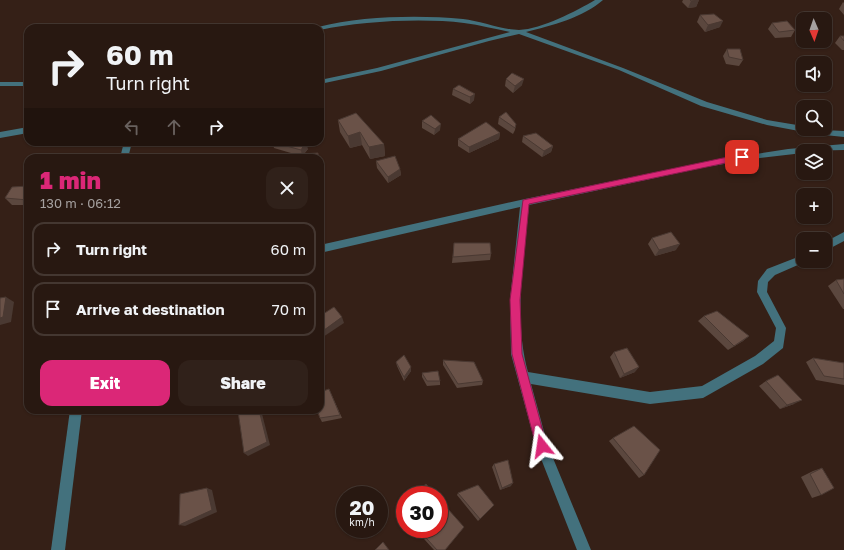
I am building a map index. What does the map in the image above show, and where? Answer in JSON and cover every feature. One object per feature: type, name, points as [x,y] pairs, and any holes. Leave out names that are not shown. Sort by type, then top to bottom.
[{"type":"street","points":[[324,81],[352,76],[430,56],[477,41],[520,32],[570,17],[600,0]]},
{"type":"street","points":[[324,27],[342,23],[413,19],[464,21],[520,32],[620,69],[704,104],[767,122],[815,131],[844,134]]},
{"type":"street","points":[[0,84],[24,84]]},
{"type":"street","points":[[0,135],[24,131]]},
{"type":"street","points":[[324,248],[525,202],[742,157],[817,148],[844,147]]},
{"type":"street","points":[[525,202],[515,300],[517,354],[542,446],[584,550]]},
{"type":"street","points":[[832,243],[844,236]]},
{"type":"street","points":[[523,377],[650,398],[703,392],[759,360],[779,344],[780,328],[762,292],[763,281],[771,272],[796,261]]},
{"type":"street","points":[[58,550],[75,414]]},
{"type":"building","points":[[714,14],[723,21],[708,25],[700,15]]},
{"type":"building","points":[[787,21],[795,30],[779,32],[772,23]]},
{"type":"building","points":[[727,49],[740,49],[743,60],[729,57]]},
{"type":"building","points":[[512,73],[524,79],[515,86],[506,79]]},
{"type":"building","points":[[459,85],[475,94],[470,97],[453,89]]},
{"type":"building","points":[[506,112],[516,124],[515,128],[499,117]]},
{"type":"building","points":[[356,113],[384,144],[369,147],[360,132],[348,136],[338,120]]},
{"type":"building","points":[[431,115],[441,124],[435,129],[422,121]]},
{"type":"building","points":[[486,122],[500,133],[469,147],[458,139]]},
{"type":"building","points":[[536,133],[553,146],[544,151],[523,136]]},
{"type":"building","points":[[286,146],[304,146],[301,150]]},
{"type":"building","points":[[395,156],[400,169],[388,177],[376,161]]},
{"type":"building","points":[[24,186],[24,200],[5,198],[12,187]]},
{"type":"building","points":[[671,232],[680,244],[659,250],[652,238]]},
{"type":"building","points":[[454,243],[490,243],[491,254],[453,257]]},
{"type":"building","points":[[844,279],[844,294],[836,280]]},
{"type":"building","points":[[6,297],[3,317],[0,318],[0,298]]},
{"type":"building","points":[[334,307],[342,317],[324,330],[324,313]]},
{"type":"building","points":[[717,311],[749,336],[734,346],[704,316]]},
{"type":"building","points":[[627,348],[639,367],[624,374],[614,352]]},
{"type":"building","points":[[404,355],[411,367],[404,377],[396,362]]},
{"type":"building","points":[[813,358],[844,363],[844,379],[824,376]]},
{"type":"building","points":[[443,360],[474,362],[483,381],[458,384]]},
{"type":"building","points":[[438,371],[440,381],[427,381],[422,373]]},
{"type":"building","points":[[778,375],[802,400],[787,405],[766,381]]},
{"type":"building","points":[[329,389],[340,415],[320,418],[318,414],[324,414],[324,391]]},
{"type":"building","points":[[238,414],[260,414],[267,442],[244,453]]},
{"type":"building","points":[[634,426],[660,450],[644,475],[613,438]]},
{"type":"building","points":[[508,460],[513,483],[502,488],[494,464]]},
{"type":"building","points":[[822,468],[834,488],[821,495],[810,474]]},
{"type":"building","points":[[478,485],[494,505],[480,519],[458,493]]},
{"type":"building","points":[[207,488],[212,510],[179,525],[180,494]]},
{"type":"building","points":[[448,509],[464,527],[445,550],[437,550],[426,538],[448,538]]},
{"type":"building","points":[[383,542],[389,550],[375,550]]},
{"type":"route","points":[[542,446],[517,354],[515,300],[525,202],[742,157]]}]
